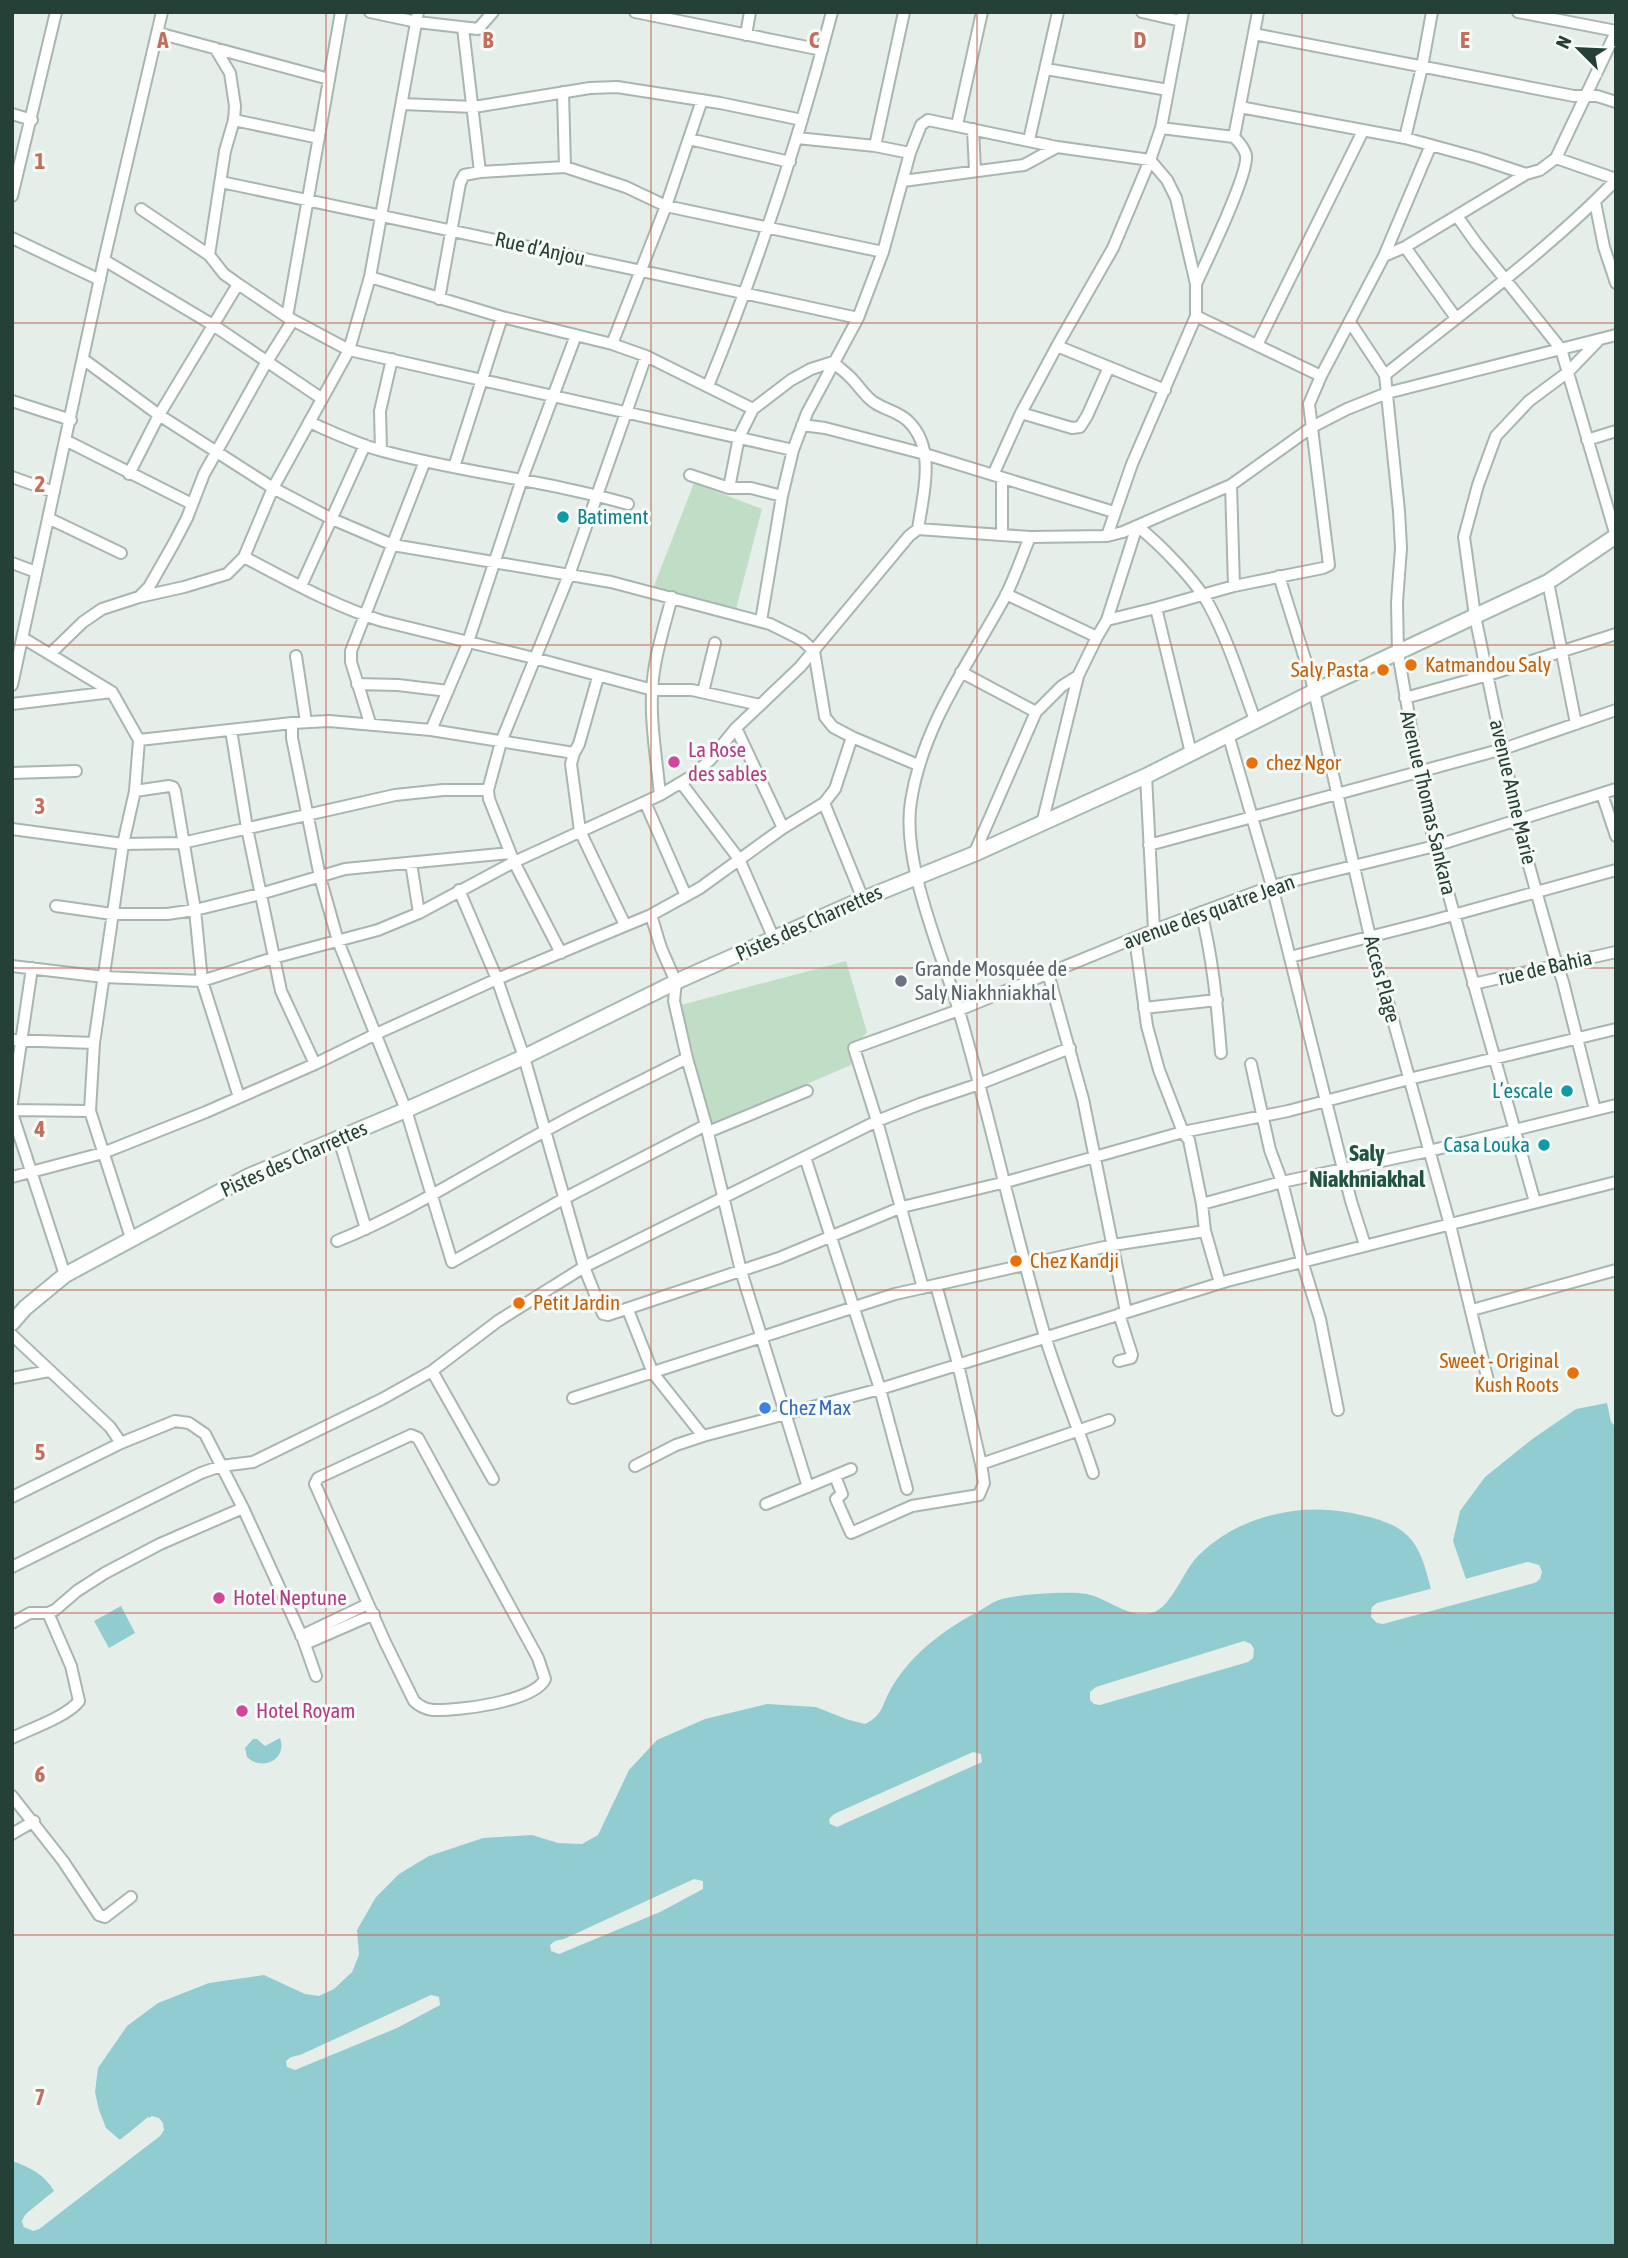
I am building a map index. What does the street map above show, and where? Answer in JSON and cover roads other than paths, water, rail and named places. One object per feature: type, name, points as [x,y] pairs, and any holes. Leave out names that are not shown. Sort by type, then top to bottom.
[{"type":"main road","name":"Pistes des Charrettes","points":[[12,1323],[25,1308],[65,1275],[248,1176],[524,1057],[676,982],[863,899],[1042,824],[1313,692],[1548,582],[1616,536]]},
{"type":"street","points":[[12,196],[56,12]]},
{"type":"street","points":[[12,685],[16,650],[23,638],[104,260],[162,12]]},
{"type":"street","points":[[139,597],[149,587],[174,543],[204,474],[290,318],[341,12]]},
{"type":"street","points":[[370,12],[418,17],[478,29],[493,12]]},
{"type":"street","points":[[635,12],[673,16],[746,35],[822,50]]},
{"type":"street","points":[[746,35],[750,12]]},
{"type":"street","points":[[708,386],[746,294],[769,227],[803,120],[832,12]]},
{"type":"street","points":[[876,146],[904,12]]},
{"type":"street","points":[[957,125],[982,12]]},
{"type":"street","points":[[1029,140],[1058,12]]},
{"type":"street","points":[[1002,534],[998,477],[1021,414],[1113,248],[1161,128],[1182,17],[1142,12]]},
{"type":"street","points":[[1196,284],[1245,168],[1246,155],[1234,137],[1258,12]]},
{"type":"street","points":[[1405,138],[1432,12]]},
{"type":"street","points":[[1384,256],[1405,247],[1526,174],[1540,170],[1556,158],[1616,32],[1583,18],[1518,12]]},
{"type":"street","points":[[51,653],[83,622],[102,609],[227,574],[244,557],[273,488],[349,350],[370,277],[418,17]]},
{"type":"street","points":[[463,28],[480,172]]},
{"type":"street","points":[[158,33],[329,79]]},
{"type":"street","points":[[1254,34],[1584,97],[1597,96],[1616,102]]},
{"type":"street","points":[[209,255],[225,151],[235,106],[230,73],[215,48]]},
{"type":"street","points":[[1046,69],[1168,90]]},
{"type":"street","points":[[402,104],[474,107],[603,87],[631,88],[803,120]]},
{"type":"street","points":[[563,92],[565,167]]},
{"type":"street","points":[[612,344],[666,206],[702,100]]},
{"type":"street","points":[[1240,107],[1405,138],[1526,174]]},
{"type":"street","points":[[12,114],[32,120]]},
{"type":"street","points":[[234,120],[319,138]]},
{"type":"street","points":[[761,621],[782,496],[793,450],[832,362],[858,318],[883,252],[910,153],[925,121],[933,120],[1057,147],[1150,160],[1173,190],[1196,284],[1196,316],[1132,464],[1107,536]]},
{"type":"street","points":[[1161,128],[1234,137]]},
{"type":"street","points":[[973,129],[975,171]]},
{"type":"street","points":[[1257,345],[1363,131]]},
{"type":"street","points":[[797,138],[876,146],[910,153]]},
{"type":"street","points":[[689,139],[790,162]]},
{"type":"street","points":[[1107,620],[1234,586],[1329,565],[1309,404],[1384,256],[1431,145]]},
{"type":"street","points":[[903,181],[1024,165],[1057,147]]},
{"type":"street","points":[[1350,322],[1385,375],[1506,279],[1595,202],[1616,180],[1556,158]]},
{"type":"street","points":[[439,299],[461,178],[480,172],[565,167],[626,187],[666,206],[883,252]]},
{"type":"street","name":"Rue d’Anjou","points":[[221,182],[858,318]]},
{"type":"street","points":[[1595,202],[1604,247],[1616,283]]},
{"type":"street","points":[[141,209],[209,255],[224,274],[238,284],[290,318],[349,350],[793,450]]},
{"type":"street","points":[[1457,216],[1561,349],[1616,536]]},
{"type":"street","points":[[14,243],[100,280]]},
{"type":"street","points":[[1405,247],[1456,318]]},
{"type":"street","points":[[104,260],[213,325],[321,398]]},
{"type":"street","points":[[370,277],[502,317],[612,344],[646,356],[753,409]]},
{"type":"street","points":[[129,474],[159,415],[238,284]]},
{"type":"street","points":[[1196,316],[1321,376]]},
{"type":"street","points":[[454,467],[502,317]]},
{"type":"street","points":[[431,730],[467,642],[522,479],[576,335]]},
{"type":"street","points":[[12,966],[104,976],[202,981],[273,958],[378,930],[419,913],[512,858],[580,831],[682,784],[702,769],[736,728],[800,667],[909,536],[918,529],[1030,537],[1107,536],[1137,526],[1231,485],[1312,427],[1387,393],[1616,335]]},
{"type":"street","name":"avenue Anne Marie","points":[[1558,965],[1521,837],[1475,616],[1464,542],[1465,530],[1496,436],[1530,401],[1568,372],[1599,340]]},
{"type":"street","points":[[1057,346],[1165,390]]},
{"type":"street","points":[[561,953],[512,858],[488,790],[501,741],[569,576],[646,356]]},
{"type":"street","points":[[83,359],[159,415],[273,488],[332,519],[393,545],[611,582],[761,621],[787,631],[814,651],[825,718],[833,727],[918,765]]},
{"type":"street","points":[[381,450],[380,411],[392,359]]},
{"type":"street","points":[[729,488],[739,437],[753,409],[801,374],[832,362],[849,375],[876,404],[908,421],[919,438],[925,454],[925,477],[918,529]]},
{"type":"street","points":[[1021,414],[1072,428],[1080,427],[1109,367]]},
{"type":"street","name":"Avenue Thomas Sankara","points":[[1385,375],[1399,511],[1401,548],[1397,602],[1398,653],[1405,698],[1434,846],[1535,1202]]},
{"type":"street","points":[[12,401],[71,420]]},
{"type":"street","points":[[309,422],[381,450],[598,495],[628,504]]},
{"type":"street","points":[[802,425],[825,428],[925,454],[1114,512]]},
{"type":"street","points":[[1587,440],[1616,430]]},
{"type":"street","points":[[65,440],[192,504]]},
{"type":"street","points":[[300,586],[365,445]]},
{"type":"street","points":[[370,723],[350,656],[425,461]]},
{"type":"street","points":[[690,475],[729,488],[751,488],[782,496]]},
{"type":"street","points":[[12,477],[54,492]]},
{"type":"street","points":[[1231,485],[1234,586]]},
{"type":"street","points":[[48,518],[121,553]]},
{"type":"street","points":[[1137,526],[1156,543],[1209,605],[1255,720]]},
{"type":"street","points":[[1042,824],[1078,676],[1107,620],[1137,526]]},
{"type":"street","points":[[1030,537],[1006,594],[930,732],[918,765],[909,820],[917,877],[979,1084],[1045,1336],[1093,1473]]},
{"type":"street","points":[[244,557],[364,615],[653,690],[703,692],[760,705]]},
{"type":"street","points":[[12,563],[36,572]]},
{"type":"street","name":"Acces Plage","points":[[1279,576],[1307,663],[1370,937],[1450,1225],[1488,1381]]},
{"type":"street","points":[[1548,582],[1576,724]]},
{"type":"street","points":[[1006,594],[1097,637]]},
{"type":"street","points":[[660,795],[652,713],[654,667],[672,597]]},
{"type":"street","points":[[1156,608],[1191,753]]},
{"type":"street","points":[[1405,698],[1616,634]]},
{"type":"street","points":[[23,638],[112,692],[139,740],[135,791],[122,844],[94,1043],[90,1111],[131,1238]]},
{"type":"street","points":[[703,692],[715,643]]},
{"type":"street","points":[[296,656],[306,722]]},
{"type":"street","points":[[961,672],[1036,712]]},
{"type":"street","points":[[974,854],[1036,712],[1049,697],[1078,676]]},
{"type":"street","points":[[598,677],[574,753],[571,772],[580,831],[625,925]]},
{"type":"street","points":[[357,684],[398,685],[448,691]]},
{"type":"street","points":[[12,704],[112,692]]},
{"type":"street","points":[[1150,845],[1503,749],[1615,712]]},
{"type":"street","points":[[139,740],[292,723],[370,723],[574,753]]},
{"type":"street","points":[[292,723],[292,738],[320,877],[338,941],[406,1110],[452,1262],[565,1198],[707,1129],[807,1091]]},
{"type":"street","points":[[736,728],[783,828]]},
{"type":"street","points":[[231,730],[247,828],[281,990],[315,1064]]},
{"type":"street","points":[[1228,734],[1272,886],[1351,1201],[1365,1245]]},
{"type":"street","points":[[12,1177],[103,1153],[315,1064],[497,979],[651,915],[714,879],[783,828],[824,803],[835,789],[852,737]]},
{"type":"street","points":[[12,773],[76,771]]},
{"type":"street","points":[[1146,775],[1154,930]]},
{"type":"street","points":[[682,784],[739,859],[774,939]]},
{"type":"street","points":[[135,791],[173,787],[195,911],[202,981],[239,1097]]},
{"type":"street","name":"avenue des quatre Jean","points":[[877,1121],[853,1048],[958,1010],[1154,930],[1272,886],[1434,846],[1616,789]]},
{"type":"street","points":[[12,829],[122,844],[182,843],[416,791],[488,790]]},
{"type":"street","points":[[1602,794],[1616,836]]},
{"type":"street","points":[[645,802],[686,896]]},
{"type":"street","points":[[824,803],[863,899]]},
{"type":"street","points":[[56,906],[113,914],[150,915],[195,911],[345,869],[512,858]]},
{"type":"street","points":[[411,863],[419,913]]},
{"type":"street","points":[[1290,957],[1616,870]]},
{"type":"street","points":[[459,890],[497,979],[524,1057],[584,1267],[603,1314],[614,1315],[740,1271],[831,1238],[902,1207],[1006,1182],[1184,1132],[1262,1117],[1616,1029]]},
{"type":"street","points":[[1201,912],[1217,1000],[1221,1054]]},
{"type":"street","points":[[651,915],[661,948],[676,982],[674,1001],[740,1271],[808,1487]]},
{"type":"street","points":[[1135,938],[1144,1008],[1159,1070],[1189,1140],[1205,1231],[1220,1283]]},
{"type":"street","name":"rue de Bahia","points":[[1473,984],[1616,952]]},
{"type":"street","points":[[1558,965],[1595,1110]]},
{"type":"street","points":[[12,1103],[17,1040],[32,968]]},
{"type":"street","points":[[1048,973],[1070,1048],[1113,1245],[1122,1313],[1132,1355],[1119,1361]]},
{"type":"street","points":[[1144,1008],[1217,1000]]},
{"type":"street","points":[[17,1040],[94,1043]]},
{"type":"street","points":[[12,1567],[201,1473],[266,1456],[382,1399],[432,1371],[498,1321],[584,1267],[723,1196],[877,1121],[1070,1048]]},
{"type":"street","points":[[337,1241],[433,1194],[546,1130],[687,1058]]},
{"type":"street","points":[[1251,1064],[1262,1117],[1320,1318],[1338,1410]]},
{"type":"street","points":[[1202,1204],[1282,1182],[1429,1151],[1616,1105]]},
{"type":"street","points":[[65,1275],[12,1112],[90,1111]]},
{"type":"street","points":[[877,1121],[923,1288]]},
{"type":"street","points":[[339,1139],[366,1229]]},
{"type":"street","points":[[806,1157],[880,1389],[907,1489]]},
{"type":"street","points":[[635,1466],[676,1445],[703,1436],[880,1389],[1220,1283],[1616,1182]]},
{"type":"street","points":[[573,1398],[895,1294],[1113,1245],[1205,1231]]},
{"type":"street","points":[[1472,1310],[1616,1270]]},
{"type":"street","points":[[835,1476],[842,1493],[836,1499],[849,1532],[853,1533],[912,1506],[979,1495],[984,1483],[981,1464],[936,1285]]},
{"type":"street","points":[[628,1310],[653,1373],[703,1436]]},
{"type":"street","points":[[12,1335],[110,1427],[121,1443]]},
{"type":"street","points":[[12,1378],[49,1371]]},
{"type":"street","points":[[432,1371],[493,1479]]},
{"type":"street","points":[[12,1497],[121,1443],[175,1421],[181,1420],[198,1427],[205,1434],[243,1508],[303,1640],[316,1676]]},
{"type":"street","points":[[981,1464],[1109,1420]]},
{"type":"street","points":[[415,1435],[538,1658],[544,1671],[544,1683],[531,1693],[503,1701],[434,1710],[420,1707],[414,1701],[371,1609],[315,1484],[318,1478],[415,1435]]},
{"type":"street","points":[[766,1504],[850,1469]]},
{"type":"street","points":[[12,1623],[30,1613],[48,1613],[55,1610],[77,1591],[105,1573],[160,1544],[243,1508]]},
{"type":"street","points":[[303,1640],[371,1609]]},
{"type":"street","points":[[12,1738],[67,1711],[79,1701],[71,1667],[48,1613]]},
{"type":"street","points":[[12,1796],[34,1821],[102,1917],[131,1897]]},
{"type":"street","points":[[12,1834],[34,1821]]},
{"type":"water","points":[[1607,1403],[1611,1422],[1616,1427],[1616,2246],[12,2246],[12,2161],[36,2172],[54,2191],[27,2213],[22,2221],[24,2227],[39,2229],[162,2133],[163,2123],[148,2117],[120,2140],[106,2128],[99,2110],[95,2092],[98,2068],[127,2026],[158,2003],[209,1983],[264,1975],[305,1994],[319,1996],[334,1989],[352,1972],[359,1955],[357,1930],[376,1897],[399,1874],[429,1856],[483,1838],[532,1835],[558,1843],[582,1844],[598,1835],[629,1770],[657,1740],[705,1719],[767,1704],[816,1707],[865,1724],[876,1717],[900,1675],[919,1653],[954,1626],[993,1603],[1020,1596],[1079,1593],[1095,1596],[1135,1613],[1152,1613],[1166,1603],[1193,1562],[1215,1541],[1234,1529],[1276,1514],[1298,1510],[1343,1511],[1382,1521],[1408,1536],[1420,1554],[1431,1589],[1375,1605],[1371,1610],[1377,1623],[1537,1582],[1541,1568],[1528,1562],[1466,1579],[1453,1541],[1460,1511],[1485,1477],[1531,1440],[1576,1409]]},
{"type":"water","points":[[121,1606],[135,1633],[109,1648],[94,1621]]},
{"type":"water","points":[[280,1738],[280,1752],[272,1761],[260,1763],[247,1757],[245,1748],[253,1739],[265,1746]]},
{"type":"place","name":"Batiment","points":[[563,517]]},
{"type":"place","name":"Katmandou Saly","points":[[1411,665]]},
{"type":"place","name":"Saly Pasta","points":[[1383,670]]},
{"type":"place","name":"La Rose des sables","points":[[674,762]]},
{"type":"place","name":"chez Ngor","points":[[1252,763]]},
{"type":"place","name":"Grande Mosquée de Saly Niakhniakhal","points":[[901,981]]},
{"type":"place","name":"L’escale","points":[[1567,1091]]},
{"type":"place","name":"Casa Louka","points":[[1544,1145]]},
{"type":"place","name":"Chez Kandji","points":[[1016,1261]]},
{"type":"place","name":"Petit Jardin","points":[[519,1303]]},
{"type":"place","name":"Sweet - Original Kush Roots","points":[[1573,1373]]},
{"type":"place","name":"Chez Max","points":[[765,1408]]},
{"type":"place","name":"Hotel Neptune","points":[[219,1598]]},
{"type":"place","name":"Hotel Royam","points":[[242,1711]]},
{"type":"district","name":"Saly Niakhniakhal","points":[[1367,1166]]}]
